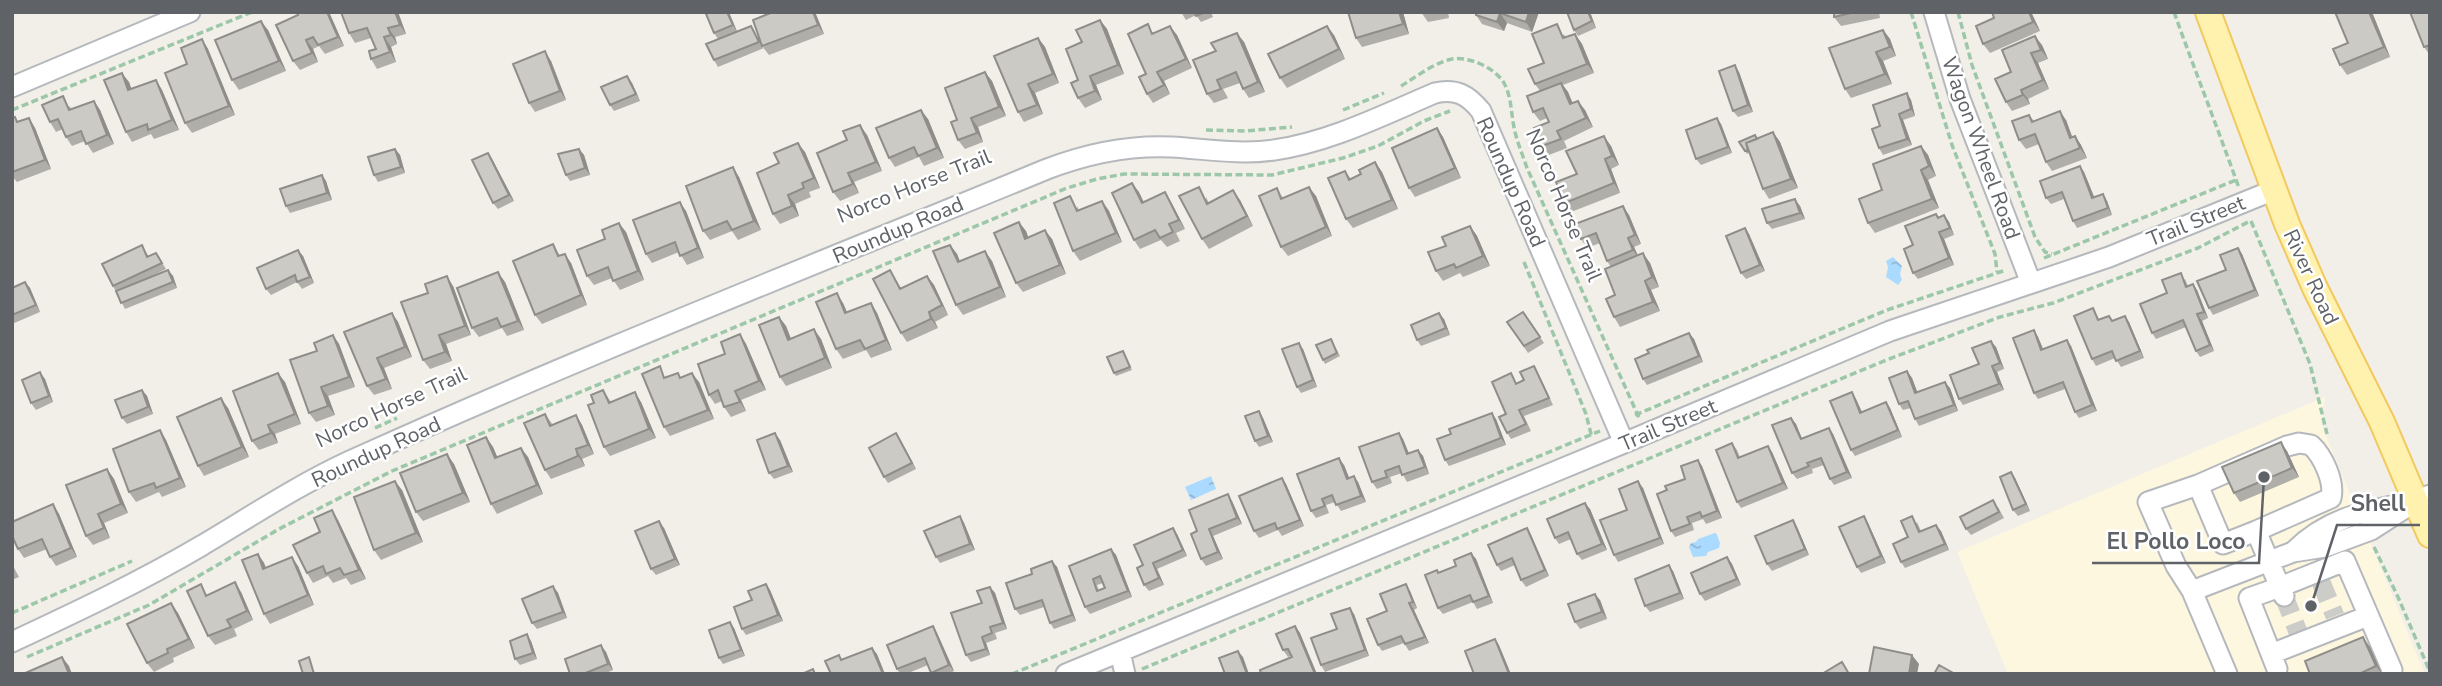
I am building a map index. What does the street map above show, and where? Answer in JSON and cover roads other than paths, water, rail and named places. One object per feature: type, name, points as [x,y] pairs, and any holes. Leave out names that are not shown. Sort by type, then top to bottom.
[{"type":"main road","name":"River Road","points":[[2208,12],[2274,190],[2315,288],[2423,498],[2430,535]]},
{"type":"street","points":[[12,87],[190,12]]},
{"type":"street","name":"Wagon Wheel Road","points":[[1934,12],[1960,99],[2031,283]]},
{"type":"street","name":"Roundup Road","points":[[12,642],[98,602],[347,463],[532,382],[1078,157],[1139,148],[1172,147],[1236,152],[1273,150],[1342,132],[1448,90],[1461,93],[1481,111],[1624,443]]},
{"type":"street","name":"Trail Street","points":[[1066,674],[1890,331],[2109,257],[2274,190]]},
{"type":"street","points":[[2223,544],[2332,498],[2331,482],[2311,444],[2287,446],[2198,485],[2148,502],[2176,566],[2192,592],[2227,674]]},
{"type":"street","points":[[2198,485],[2234,575]]},
{"type":"street","points":[[2192,592],[2293,552],[2325,547],[2371,530],[2423,498]]},
{"type":"street","points":[[2293,552],[2309,536],[2353,514],[2423,498]]},
{"type":"street","points":[[2256,531],[2282,592]]},
{"type":"street","points":[[2273,668],[2249,598],[2282,592],[2319,577],[2345,561],[2392,670],[2391,674]]},
{"type":"street","points":[[2273,668],[2300,637],[2337,622],[2371,621]]},
{"type":"street","points":[[1120,652],[1128,674]]},
{"type":"water","points":[[1893,257],[1902,266],[1902,280],[1898,285],[1886,277],[1886,261]]},
{"type":"water","points":[[1211,476],[1216,489],[1191,500],[1185,487]]},
{"type":"water","points":[[1715,533],[1720,543],[1719,548],[1708,552],[1706,556],[1693,557],[1689,547],[1691,543]]},
{"type":"tunnel","points":[[2321,582],[2335,616]]},
{"type":"tunnel","points":[[2284,596],[2298,632]]},
{"type":"place","name":"El Pollo Loco","points":[[2264,477]]},
{"type":"place","name":"Shell","points":[[2311,606]]}]
